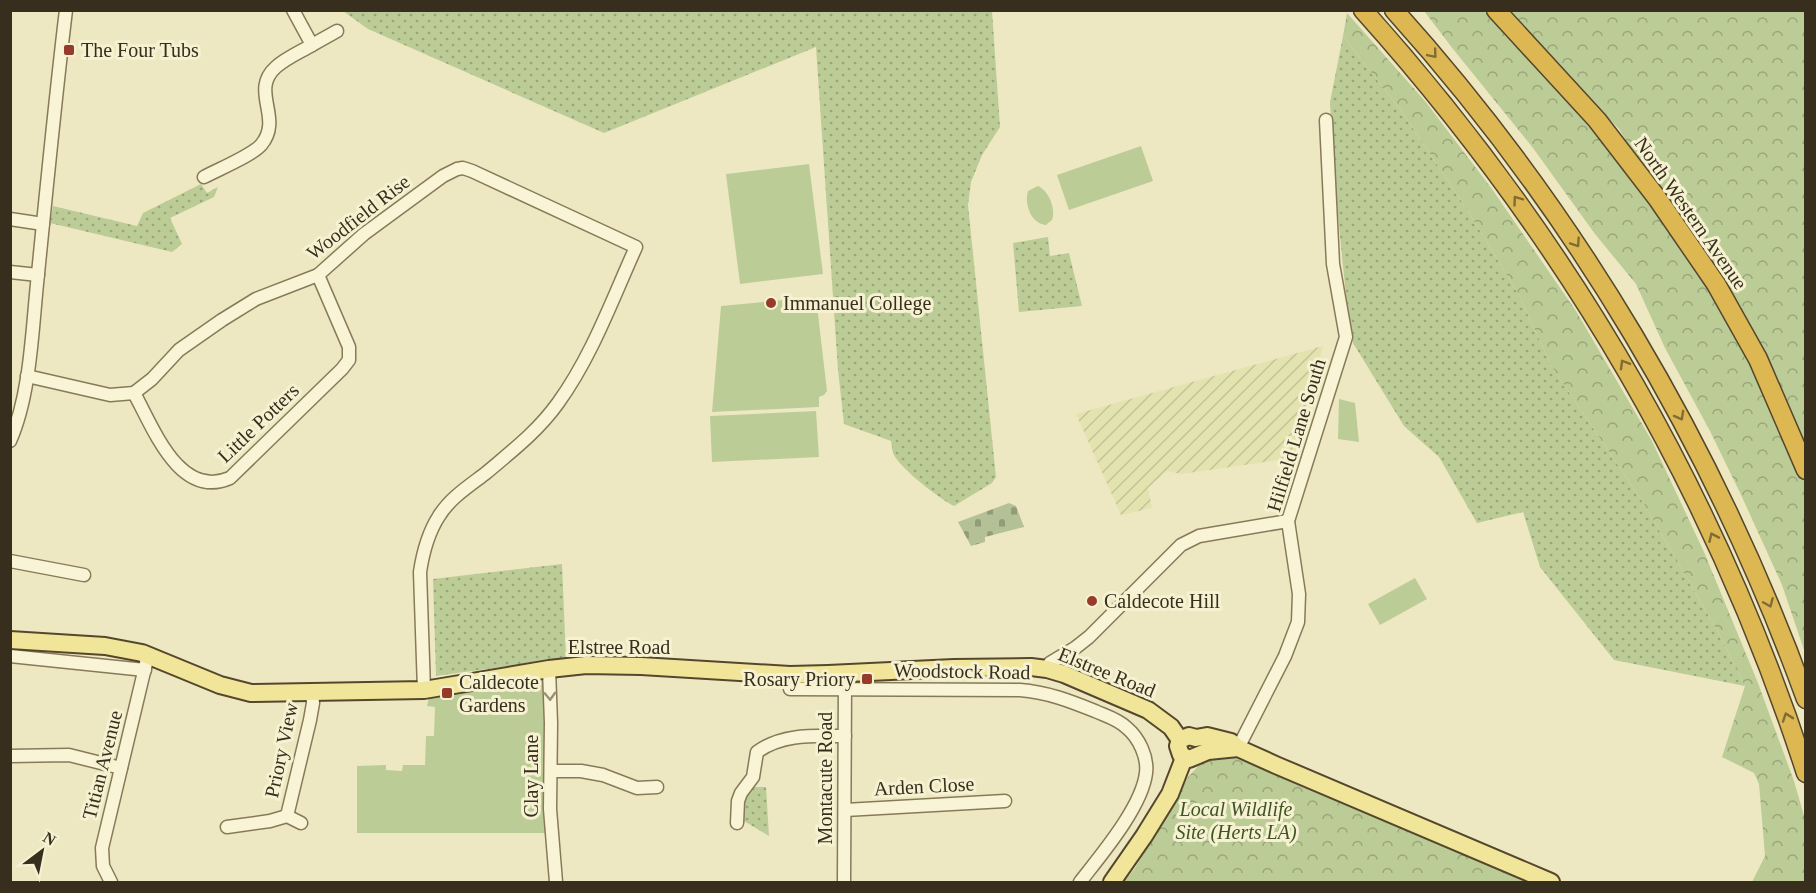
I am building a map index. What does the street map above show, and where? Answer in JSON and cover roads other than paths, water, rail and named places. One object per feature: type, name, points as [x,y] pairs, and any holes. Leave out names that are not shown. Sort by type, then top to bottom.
[{"type":"highway","points":[[1363,10],[1443,102],[1505,183],[1569,275],[1627,369],[1690,486],[1732,577],[1771,672],[1806,772]]},
{"type":"highway","points":[[1394,10],[1461,87],[1525,170],[1583,254],[1633,334],[1686,427],[1732,520],[1773,614],[1806,699]]},
{"type":"highway","name":"North Western Avenue","points":[[1496,10],[1598,120],[1657,198],[1716,284],[1758,359],[1806,470]]},
{"type":"main road","name":"Elstree Road","points":[[10,640],[105,646],[220,686],[251,693],[424,690],[549,669],[610,664],[790,675],[845,681],[995,667],[1031,667],[1064,674],[1148,710],[1171,726],[1190,747]]},
{"type":"main road","points":[[1112,882],[1170,794],[1190,747],[1238,748],[1551,882]]},
{"type":"street","points":[[10,441],[18,423],[27,376],[66,10]]},
{"type":"street","points":[[293,10],[312,45]]},
{"type":"street","points":[[204,177],[256,150],[266,138],[270,124],[264,91],[270,73],[280,63],[337,31]]},
{"type":"street","name":"Hilfield Lane South","points":[[1238,748],[1285,656],[1298,622],[1299,594],[1288,521],[1346,337],[1334,264],[1326,120]]},
{"type":"street","name":"Woodfield Rise","points":[[134,393],[152,379],[179,350],[222,320],[256,299],[318,275],[375,225],[443,176],[457,169],[472,171],[636,247],[581,370],[557,405],[526,440],[452,500],[440,514],[431,530],[420,572],[424,690]]},
{"type":"street","points":[[10,219],[43,224]]},
{"type":"street","points":[[10,272],[38,275]]},
{"type":"street","name":"Little Potters","points":[[134,393],[170,456],[185,474],[207,483],[230,478],[350,360],[349,347],[318,275]]},
{"type":"street","points":[[27,376],[111,395],[134,393]]},
{"type":"street","points":[[1047,669],[1050,663],[1089,637],[1181,545],[1199,536],[1288,521]]},
{"type":"street","points":[[10,561],[84,574]]},
{"type":"street","points":[[10,656],[147,662]]},
{"type":"street","name":"Titian Avenue","points":[[111,882],[103,866],[102,848],[147,662]]},
{"type":"street","name":"Clay Lane","points":[[549,669],[550,819],[556,882]]},
{"type":"street","name":"Woodstock Road","points":[[790,689],[845,681],[1020,690],[1056,696],[1115,719],[1126,727],[1141,746],[1146,773],[1140,792],[1128,815],[1080,882]]},
{"type":"street","name":"Montacute Road","points":[[844,882],[845,681]]},
{"type":"street","name":"Priory View","points":[[287,816],[310,720],[313,704],[312,692]]},
{"type":"street","points":[[737,823],[738,801],[753,777],[758,752],[762,748],[794,736],[844,736]]},
{"type":"street","points":[[10,756],[69,755],[121,768]]},
{"type":"street","points":[[550,771],[581,771],[603,775],[637,788],[657,788]]},
{"type":"street","name":"Arden Close","points":[[845,810],[1005,801]]},
{"type":"street","name":"Priory View","points":[[227,827],[270,821],[287,816],[301,823]]},
{"type":"place","name":"The Four Tubs","points":[[69,50]]},
{"type":"place","name":"Immanuel College","points":[[771,303]]},
{"type":"place","name":"Caldecote Hill","points":[[1092,601]]},
{"type":"place","name":"Rosary Priory","points":[[867,679]]},
{"type":"place","name":"Caldecote Gardens","points":[[447,693]]},
{"type":"park label","name":"Local Wildlife Site (Herts LA)","points":[[1236,820]]}]
